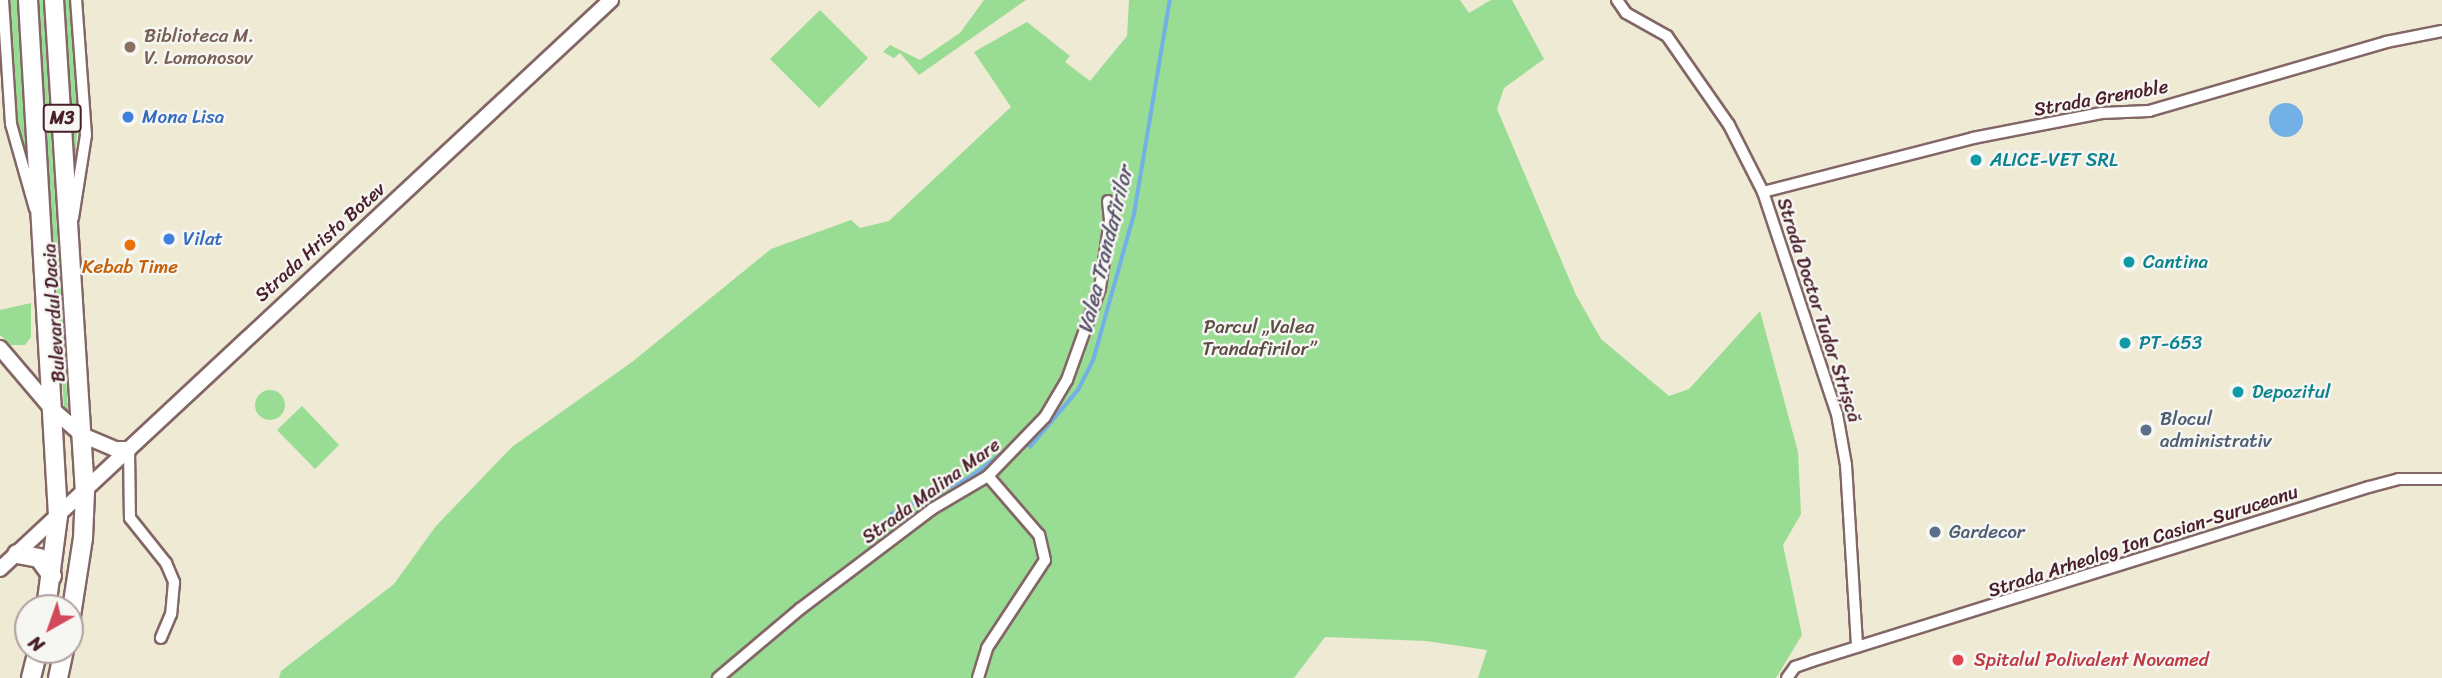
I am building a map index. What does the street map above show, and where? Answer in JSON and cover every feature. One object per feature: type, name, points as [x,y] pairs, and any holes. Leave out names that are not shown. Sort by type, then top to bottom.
[{"type":"highway","name":"Bulevardul Dacia","points":[[28,0],[58,516],[49,594]]},
{"type":"highway","name":"Bulevardul Dacia","points":[[54,0],[85,492],[83,538],[74,594]]},
{"type":"highway","points":[[17,554],[39,558],[52,576]]},
{"type":"main road","name":"Strada Hristo Botev","points":[[0,569],[611,0]]},
{"type":"main road","points":[[0,348],[51,408],[82,435],[115,449],[129,449]]},
{"type":"street","name":"Bulevardul Dacia","points":[[3,0],[11,124],[40,222]]},
{"type":"street","points":[[70,235],[86,135],[76,0]]},
{"type":"street","name":"Strada Doctor Tudor Strișcă","points":[[1618,0],[1626,13],[1667,36],[1729,125],[1763,192],[1837,414],[1846,465],[1857,647]]},
{"type":"street","name":"Strada Grenoble","points":[[1763,192],[1973,138],[2102,113],[2149,111],[2386,42],[2442,31]]},
{"type":"street","name":"Strada Malina Mare","points":[[718,678],[800,608],[932,509],[988,475],[1037,427],[1067,380],[1100,288],[1110,220],[1108,201]]},
{"type":"street","points":[[129,449],[130,518],[166,563],[174,582],[171,614],[161,638]]},
{"type":"street","points":[[978,678],[987,648],[1045,561],[1040,535],[988,475]]},
{"type":"street","name":"Strada Arheolog Ion Casian-Suruceanu","points":[[1857,647],[2390,481],[2442,479]]},
{"type":"street","points":[[1787,678],[1795,667],[1857,647]]},
{"type":"green space","points":[[9,0],[18,0],[27,175],[18,125]]},
{"type":"green space","points":[[37,0],[43,0],[68,410],[64,408]]},
{"type":"green space","points":[[62,0],[70,0],[78,118],[74,183]]},
{"type":"green space","points":[[984,0],[1026,0],[919,75],[900,53],[894,58],[883,52],[890,45],[920,60],[960,33]]},
{"type":"green space","name":"Parcul „Valea Trandafirilor”","points":[[1129,0],[1460,0],[1469,13],[1491,0],[1512,0],[1544,59],[1504,88],[1497,109],[1576,295],[1601,339],[1669,396],[1689,389],[1760,311],[1798,452],[1801,514],[1783,545],[1802,635],[1776,678],[1478,678],[1487,650],[1426,641],[1325,637],[1294,678],[279,678],[281,671],[394,584],[436,526],[512,447],[632,362],[771,249],[851,220],[860,228],[889,221],[1011,107],[974,52],[1027,22],[1070,56],[1065,62],[1090,81],[1127,36]]},
{"type":"green space","points":[[820,10],[868,58],[819,108],[770,59]]},
{"type":"green space","points":[[31,303],[31,337],[25,345],[11,345],[0,335],[0,310]]},
{"type":"green space","points":[[270,390],[281,394],[285,405],[281,416],[270,420],[259,416],[255,405],[259,394]]},
{"type":"green space","points":[[302,406],[339,445],[315,469],[277,430]]},
{"type":"water","points":[[2286,103],[2298,108],[2303,120],[2298,132],[2286,137],[2274,132],[2269,120],[2274,108]]},
{"type":"waterway","name":"Valea Trandafirilor","points":[[1030,447],[1078,390],[1093,361],[1134,214],[1170,0]]},
{"type":"waterway","name":"Valea Trandafirilor","points":[[891,514],[969,478],[1016,443]]},
{"type":"place","name":"Biblioteca M. V. Lomonosov","points":[[130,47]]},
{"type":"place","name":"Mona Lisa","points":[[128,117]]},
{"type":"place","name":"ALICE-VET SRL","points":[[1976,160]]},
{"type":"place","name":"Vilat","points":[[169,239]]},
{"type":"place","name":"Kebab Time","points":[[130,245]]},
{"type":"place","name":"Cantina","points":[[2129,262]]},
{"type":"place","name":"PT-653","points":[[2125,343]]},
{"type":"place","name":"Depozitul","points":[[2238,392]]},
{"type":"place","name":"Blocul administrativ","points":[[2146,430]]},
{"type":"place","name":"Gardecor","points":[[1935,532]]},
{"type":"place","name":"Spitalul Polivalent Novamed","points":[[1958,660]]}]
